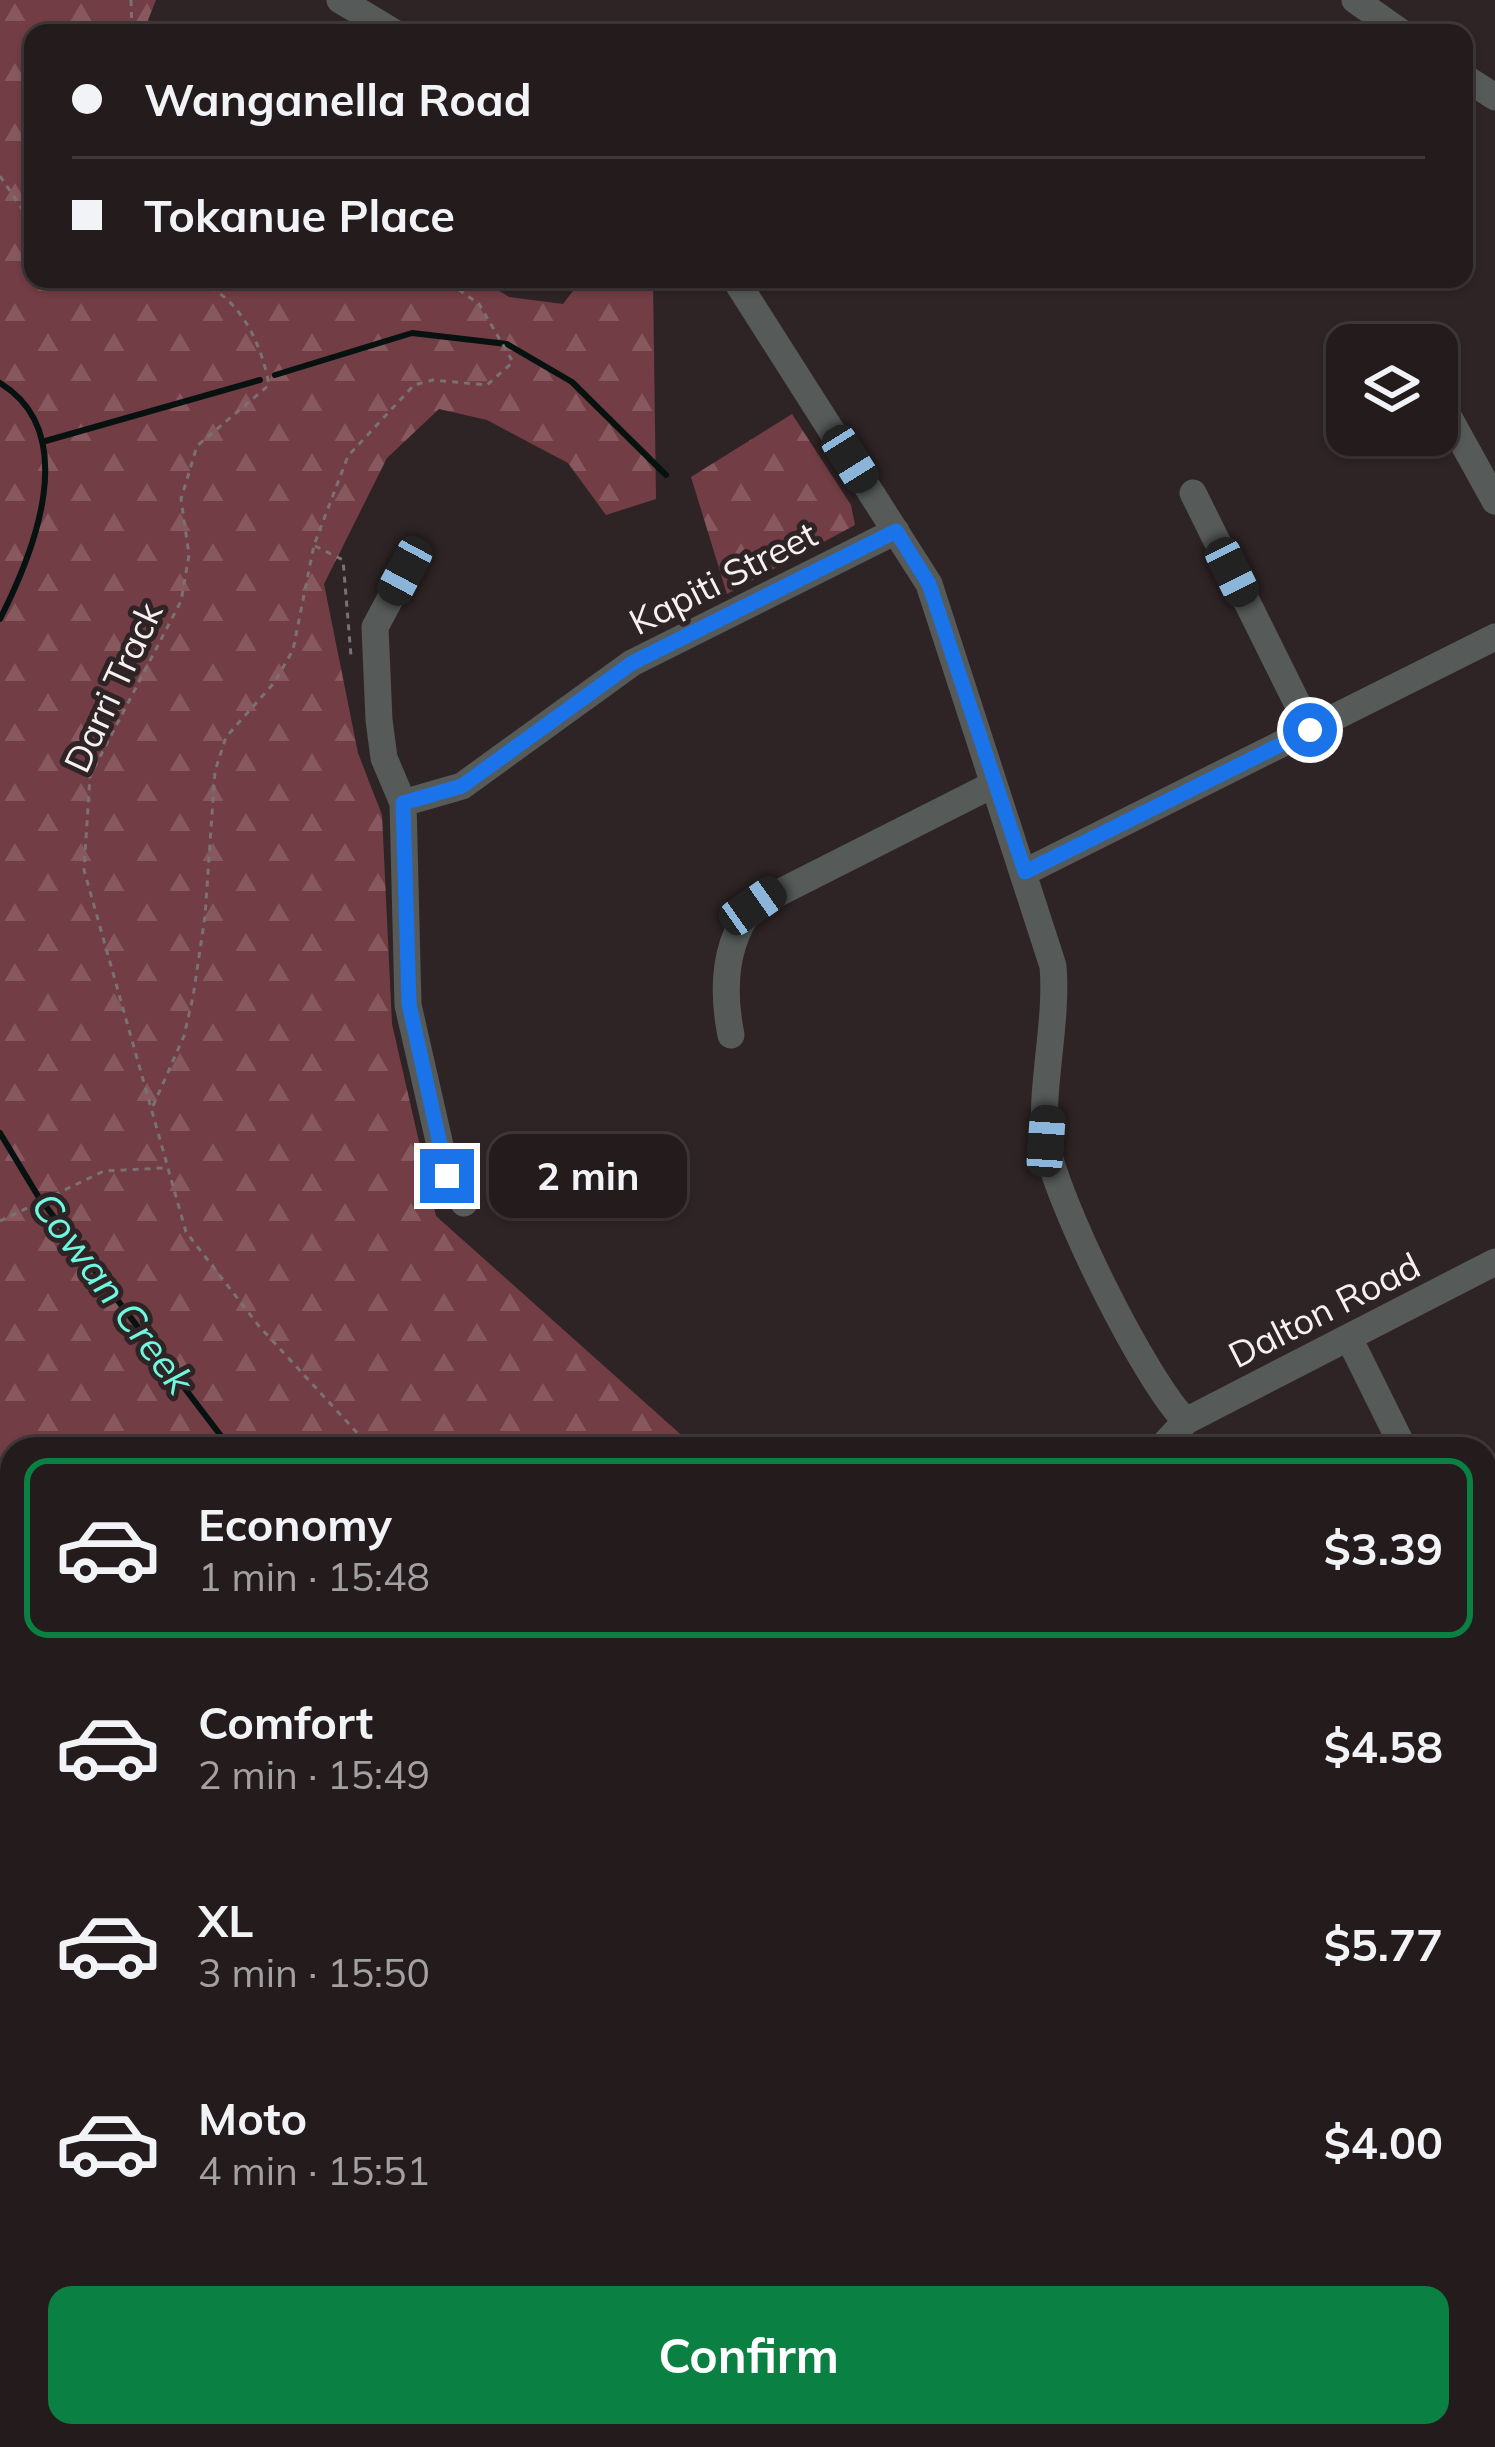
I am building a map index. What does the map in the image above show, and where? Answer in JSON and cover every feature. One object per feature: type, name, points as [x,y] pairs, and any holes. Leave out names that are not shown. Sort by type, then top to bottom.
[{"type":"street","points":[[340,0],[380,24]]},
{"type":"street","points":[[1355,0],[1389,24]]},
{"type":"street","points":[[741,288],[929,584],[1053,966],[1056,999],[1046,1141],[1076,1222],[1152,1378],[1186,1421],[1171,1437]]},
{"type":"street","points":[[1458,434],[1495,501]]},
{"type":"street","points":[[1193,493],[1310,730]]},
{"type":"street","name":"Kapiti Street","points":[[403,803],[462,786],[632,663],[896,531]]},
{"type":"street","points":[[405,571],[376,627],[384,758],[403,803],[409,1004],[447,1176],[464,1202]]},
{"type":"street","points":[[1025,872],[1495,638]]},
{"type":"street","points":[[731,1035],[725,1005],[731,944],[753,906],[994,784]]},
{"type":"street","name":"Dalton Road","points":[[1186,1421],[1495,1262]]},
{"type":"street","points":[[1349,1338],[1398,1437]]},
{"type":"path","points":[[0,176],[24,212]]},
{"type":"path","name":"Darri Track","points":[[152,1107],[85,870],[90,776],[181,601],[189,554],[181,499],[197,446],[269,385],[264,357],[241,314],[210,288]]},
{"type":"path","points":[[361,1437],[259,1326],[186,1232],[152,1107],[184,1036],[193,997],[205,916],[215,771],[226,737],[274,683],[293,650],[314,545],[348,456],[414,385],[488,385],[513,362],[479,304],[457,288]]},
{"type":"path","points":[[314,545],[327,549]]},
{"type":"path","points":[[0,1221],[104,1171],[165,1168]]},
{"type":"green space","points":[[0,0],[156,0],[150,24],[24,24],[24,288],[495,288],[509,297],[563,304],[575,288],[653,288],[656,499],[606,515],[568,463],[487,420],[439,409],[387,458],[324,584],[358,753],[382,815],[392,1024],[436,1216],[684,1437],[0,1437]]},
{"type":"green space","points":[[792,414],[851,505],[855,525],[727,594],[691,477]]},
{"type":"waterway","points":[[275,375],[412,333],[507,344],[572,382],[666,475]]},
{"type":"waterway","points":[[42,442],[260,380]]},
{"type":"waterway","name":"Cowan Creek","points":[[0,383],[25,405],[39,432],[45,462],[37,528],[0,619]]},
{"type":"waterway","name":"Cowan Creek","points":[[0,1133],[38,1196],[222,1437]]},
{"type":"route","points":[[447,1176],[409,1004],[403,803],[462,786],[632,663],[896,531],[929,584],[1025,872],[1310,730]]}]
